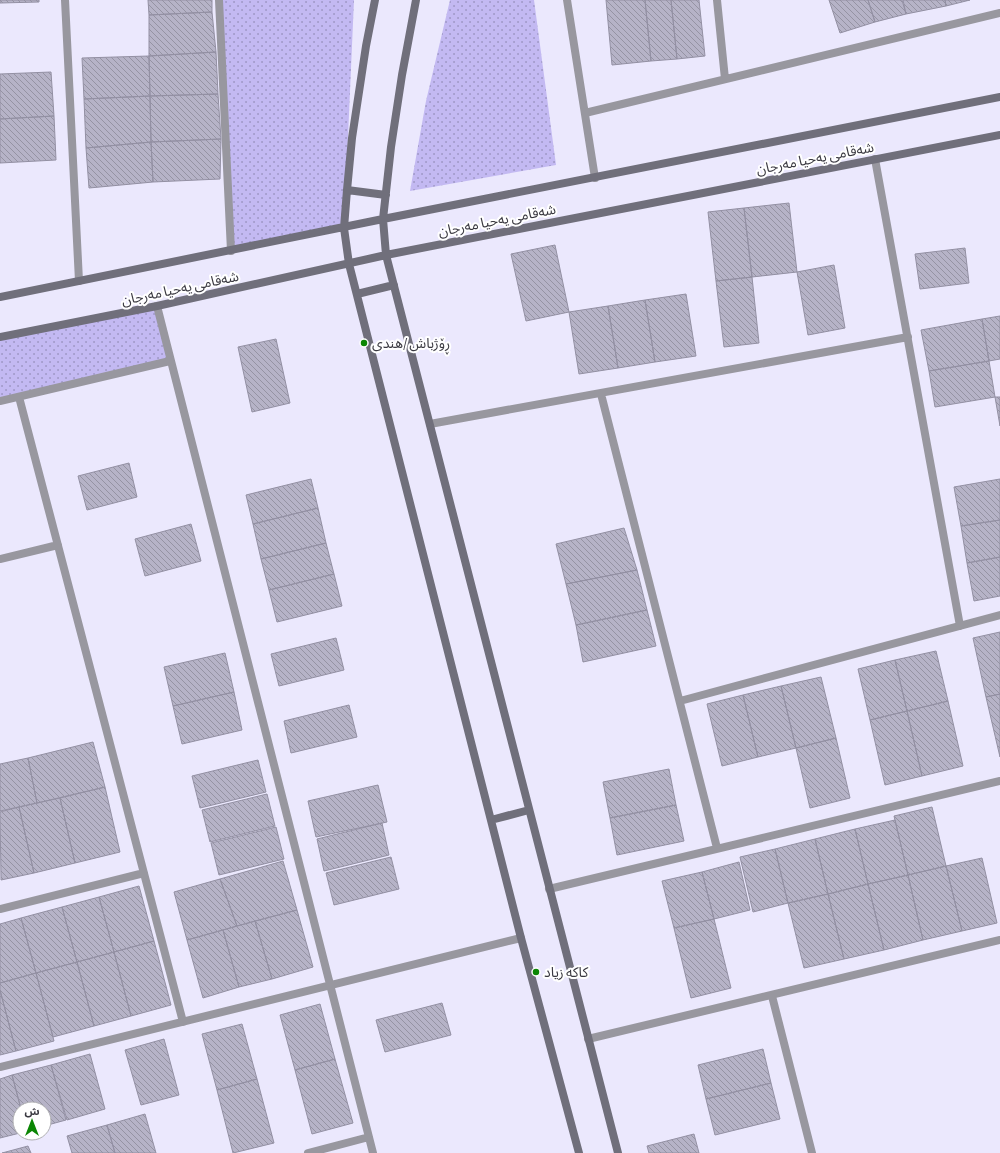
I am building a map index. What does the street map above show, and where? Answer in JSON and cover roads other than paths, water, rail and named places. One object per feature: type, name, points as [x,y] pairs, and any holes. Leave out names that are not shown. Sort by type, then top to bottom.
[{"type":"street","points":[[65,0],[79,281]]},
{"type":"street","points":[[219,0],[231,251]]},
{"type":"street","points":[[375,0],[354,123],[347,190],[344,228],[350,264],[521,938],[579,1153]]},
{"type":"street","points":[[416,0],[402,75],[383,219],[386,255],[618,1153]]},
{"type":"street","points":[[567,0],[595,178]]},
{"type":"street","points":[[717,0],[725,79]]},
{"type":"street","points":[[585,113],[1000,13]]},
{"type":"street","name":"شەقامی یەحیا مەرجان","points":[[0,297],[383,219],[1000,97]]},
{"type":"street","name":"شەقامی یەحیا مەرجان","points":[[0,337],[157,306],[386,255],[1000,135]]},
{"type":"street","points":[[875,159],[960,626]]},
{"type":"street","points":[[347,190],[386,194]]},
{"type":"street","points":[[357,294],[394,285]]},
{"type":"street","points":[[157,306],[373,1153]]},
{"type":"street","points":[[430,424],[908,337]]},
{"type":"street","points":[[0,401],[170,361]]},
{"type":"street","points":[[601,394],[718,848]]},
{"type":"street","points":[[19,397],[183,1022]]},
{"type":"street","points":[[0,559],[58,545]]},
{"type":"street","points":[[680,701],[1000,615]]},
{"type":"street","points":[[549,888],[1000,781]]},
{"type":"street","points":[[491,820],[529,810]]},
{"type":"street","points":[[0,909],[144,873]]},
{"type":"street","points":[[0,1067],[521,938]]},
{"type":"street","points":[[588,1039],[1000,940]]},
{"type":"street","points":[[772,996],[812,1153]]},
{"type":"street","points":[[308,1153],[369,1137]]},
{"type":"place","name":"ڕۆژباش /ھندی","points":[[364,343]]},
{"type":"place","name":"کاکە زیاد","points":[[536,972]]}]
